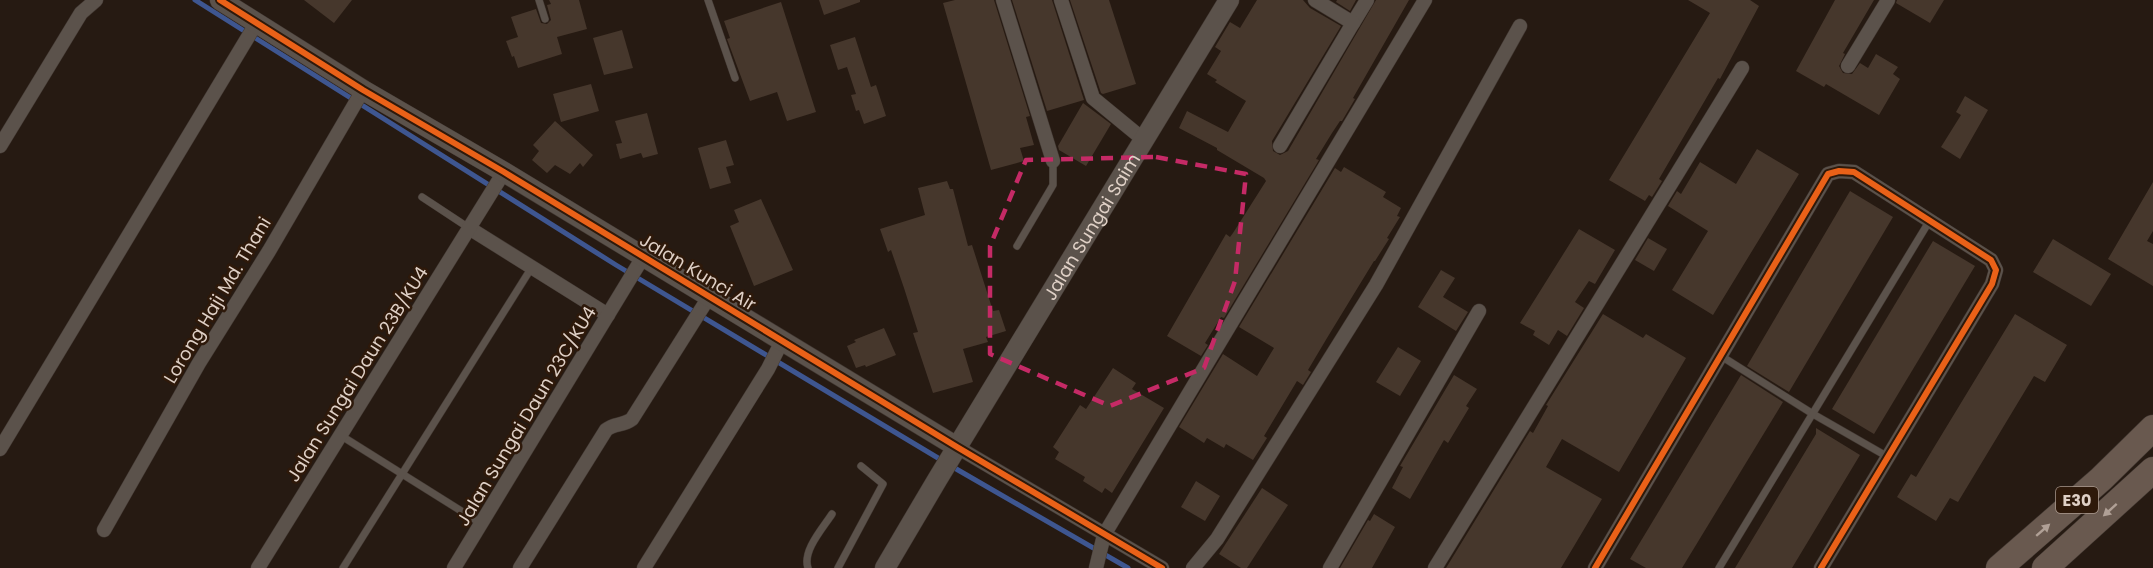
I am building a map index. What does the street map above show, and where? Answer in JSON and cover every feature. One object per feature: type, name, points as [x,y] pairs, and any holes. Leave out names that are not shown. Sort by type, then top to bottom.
[{"type":"highway","name":"E30","points":[[1999,568],[2101,478],[2153,428]]},
{"type":"highway","name":"E30","points":[[2045,568],[2153,470]]},
{"type":"street","points":[[0,146],[81,13],[96,0]]},
{"type":"street","name":"Jalan Kunci Air","points":[[220,0],[255,25],[362,92],[640,262],[702,308],[779,347],[955,450],[1102,541],[1159,567]]},
{"type":"street","points":[[1003,0],[1053,161]]},
{"type":"street","points":[[1060,0],[1093,98],[1144,140]]},
{"type":"street","name":"Jalan Sungai Saim","points":[[885,568],[1229,0]]},
{"type":"street","points":[[1316,0],[1353,23]]},
{"type":"street","points":[[1280,146],[1367,0]]},
{"type":"street","points":[[1096,567],[1102,541],[1425,0]]},
{"type":"street","points":[[1848,66],[1888,0]]},
{"type":"street","points":[[0,449],[255,25]]},
{"type":"street","points":[[1193,568],[1217,539],[1376,285],[1520,26]]},
{"type":"street","points":[[1435,568],[1742,68]]},
{"type":"street","name":"Lorong Haji Md. Thani","points":[[104,530],[199,363],[362,92]]},
{"type":"street","points":[[1595,568],[1828,174],[1839,171],[1854,172],[1991,260],[1996,270],[1992,284],[1821,568]]},
{"type":"street","name":"Jalan Sungai Daun 23B/KU4","points":[[258,568],[501,177]]},
{"type":"street","points":[[469,228],[608,315]]},
{"type":"street","name":"Jalan Sungai Daun 23C/KU4","points":[[454,568],[640,262]]},
{"type":"street","points":[[520,568],[606,430],[609,427],[626,424],[632,419],[702,308]]},
{"type":"street","points":[[1330,568],[1479,311]]},
{"type":"street","points":[[644,568],[779,347]]},
{"type":"lane","points":[[539,0],[545,19]]},
{"type":"lane","points":[[708,0],[735,78]]},
{"type":"lane","points":[[1017,246],[1053,185],[1053,161]]},
{"type":"lane","points":[[422,197],[469,228]]},
{"type":"lane","points":[[1719,568],[1930,220]]},
{"type":"lane","points":[[343,568],[532,267]]},
{"type":"lane","points":[[1720,356],[1888,457]]},
{"type":"lane","points":[[340,435],[482,524]]},
{"type":"lane","points":[[838,568],[883,484],[861,466]]},
{"type":"lane","points":[[808,568],[806,561],[808,552],[832,514]]},
{"type":"highlighted area","points":[[1156,157],[1246,174],[1235,281],[1204,368],[1110,406],[990,354],[990,246],[1026,160]]},
{"type":"building","points":[[304,0],[352,0],[334,23]]},
{"type":"building","points":[[549,0],[579,0],[587,29],[557,37],[562,54],[518,68],[506,41],[518,37],[511,17],[536,9],[541,23],[547,24],[551,20],[547,5],[551,4]]},
{"type":"building","points":[[819,0],[860,0],[860,2],[824,15]]},
{"type":"building","points":[[955,0],[994,0],[1030,116],[1026,117],[1034,145],[1020,148],[1024,161],[991,170],[943,3]]},
{"type":"building","points":[[1012,0],[1052,0],[1084,100],[1047,111]]},
{"type":"building","points":[[1070,0],[1109,0],[1136,84],[1101,93]]},
{"type":"building","points":[[1257,0],[1303,0],[1310,8],[1341,26],[1272,141],[1273,151],[1280,155],[1288,151],[1376,0],[1409,0],[1353,98],[1355,99],[1316,159],[1319,160],[1224,318],[1221,317],[1205,343],[1208,345],[1201,356],[1167,336],[1226,234],[1230,237],[1266,181],[1217,148],[1179,128],[1187,111],[1228,132],[1246,101],[1215,82],[1217,80],[1207,74],[1221,51],[1215,47],[1230,22],[1240,28]]},
{"type":"building","points":[[1337,0],[1356,0],[1350,11],[1336,2]]},
{"type":"building","points":[[1688,0],[1750,0],[1759,6],[1720,79],[1718,78],[1659,179],[1662,181],[1652,197],[1649,195],[1645,201],[1609,180],[1710,13]]},
{"type":"building","points":[[1835,0],[1874,0],[1843,53],[1845,54],[1839,66],[1843,73],[1852,74],[1860,63],[1868,68],[1876,54],[1898,67],[1893,74],[1900,79],[1879,115],[1826,84],[1824,87],[1796,71]]},
{"type":"building","points":[[1897,0],[1944,0],[1930,23],[1896,3]]},
{"type":"building","points":[[781,2],[816,112],[787,121],[777,92],[750,101],[727,39],[730,38],[724,21]]},
{"type":"building","points":[[622,30],[633,68],[604,75],[593,38]]},
{"type":"building","points":[[855,37],[871,87],[876,85],[886,116],[864,124],[859,110],[856,111],[851,95],[856,94],[847,67],[838,70],[830,45]]},
{"type":"building","points":[[591,84],[599,111],[561,122],[553,94]]},
{"type":"building","points":[[1965,96],[1988,110],[1960,159],[1941,147],[1961,115],[1956,112]]},
{"type":"building","points":[[1083,103],[1111,124],[1086,166],[1059,150],[1058,146]]},
{"type":"building","points":[[647,113],[658,154],[643,158],[641,153],[620,159],[616,144],[622,143],[615,121]]},
{"type":"building","points":[[555,121],[593,155],[583,167],[580,163],[570,174],[555,165],[547,173],[532,160],[539,151],[533,145]]},
{"type":"building","points":[[726,140],[734,165],[726,167],[731,183],[710,189],[698,148]]},
{"type":"building","points":[[1757,149],[1799,174],[1713,315],[1672,290],[1708,231],[1668,206],[1677,191],[1681,194],[1700,162],[1736,184]]},
{"type":"building","points":[[1344,167],[1386,192],[1383,197],[1401,208],[1397,216],[1400,217],[1387,238],[1389,239],[1308,370],[1311,372],[1303,385],[1297,381],[1264,436],[1267,438],[1253,460],[1226,444],[1224,448],[1207,438],[1204,443],[1179,427],[1223,354],[1257,376],[1274,348],[1239,327],[1335,168],[1341,172]]},
{"type":"building","points":[[947,181],[950,189],[953,189],[968,246],[972,245],[993,311],[999,310],[1006,331],[986,337],[988,342],[963,349],[973,382],[933,393],[913,333],[918,332],[904,288],[891,250],[888,252],[880,229],[925,215],[918,188]]},
{"type":"building","points":[[2153,182],[2153,231],[2147,241],[2153,244],[2153,286],[2108,259]]},
{"type":"building","points":[[1850,191],[1893,217],[1789,392],[1747,366]]},
{"type":"building","points":[[761,199],[793,270],[754,286],[730,226],[739,222],[734,210]]},
{"type":"building","points":[[1579,229],[1615,250],[1595,284],[1589,281],[1575,302],[1584,308],[1567,336],[1558,330],[1549,345],[1533,335],[1535,331],[1520,323]]},
{"type":"building","points":[[1648,238],[1667,249],[1654,271],[1635,260]]},
{"type":"building","points":[[2053,239],[2111,274],[2091,306],[2033,272]]},
{"type":"building","points":[[1933,241],[1975,266],[1874,434],[1832,409]]},
{"type":"building","points":[[1441,270],[1455,278],[1443,297],[1468,312],[1456,331],[1418,307]]},
{"type":"building","points":[[1603,314],[1643,338],[1646,334],[1686,358],[1619,472],[1562,439],[1546,467],[1602,499],[1561,568],[1446,568],[1530,431],[1533,433],[1548,406],[1546,405]]},
{"type":"building","points":[[2015,314],[2067,345],[2045,382],[2034,376],[1958,502],[1950,498],[1936,521],[1897,497],[1911,474],[1916,477]]},
{"type":"building","points":[[884,328],[896,355],[866,367],[865,365],[856,368],[847,346],[856,342],[854,340]]},
{"type":"building","points":[[1398,347],[1421,361],[1400,396],[1376,382]]},
{"type":"building","points":[[1113,368],[1136,383],[1132,389],[1164,408],[1112,493],[1105,488],[1102,493],[1083,481],[1085,477],[1055,459],[1059,452],[1053,447],[1080,405],[1086,409]]},
{"type":"building","points":[[1454,375],[1477,389],[1466,406],[1469,408],[1448,443],[1444,440],[1410,499],[1392,488],[1403,467],[1400,466]]},
{"type":"building","points":[[1741,375],[1783,402],[1682,568],[1646,568],[1630,559]]},
{"type":"building","points":[[1816,428],[1860,455],[1792,568],[1735,568],[1816,434]]},
{"type":"building","points":[[1196,481],[1220,496],[1205,521],[1181,507]]},
{"type":"building","points":[[1262,488],[1288,505],[1247,568],[1241,568],[1219,554]]},
{"type":"building","points":[[1374,514],[1395,527],[1372,568],[1340,568],[1368,520],[1370,521]]},
{"type":"waterway","points":[[195,0],[616,265],[958,470],[1128,568]]},
{"type":"cycle path","points":[[220,0],[363,90],[504,172],[957,447],[1162,568]]},
{"type":"cycle path","points":[[1595,568],[1828,174],[1839,171],[1854,172],[1991,260],[1996,270],[1992,284],[1821,568]]}]
